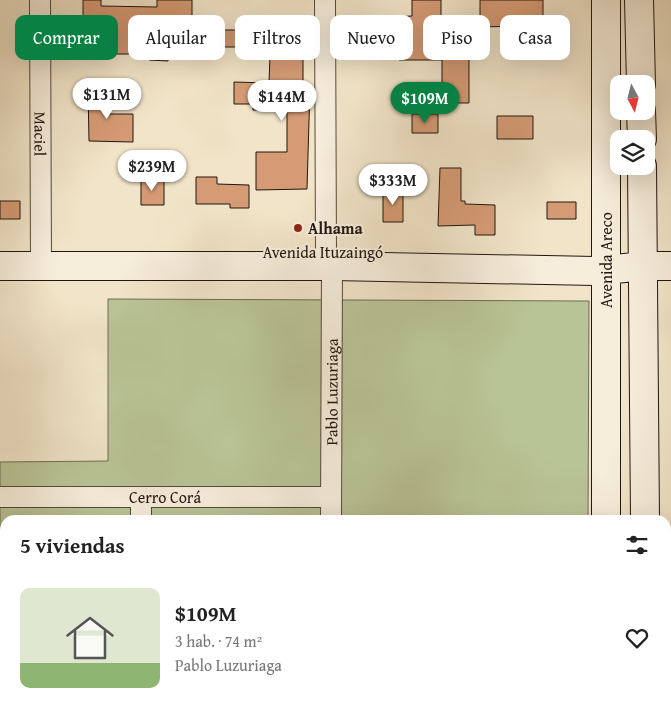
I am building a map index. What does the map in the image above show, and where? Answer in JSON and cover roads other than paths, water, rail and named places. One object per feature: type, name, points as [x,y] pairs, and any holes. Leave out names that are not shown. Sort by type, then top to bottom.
[{"type":"main road","name":"Avenida Areco","points":[[606,0],[606,515]]},
{"type":"main road","points":[[639,0],[641,75]]},
{"type":"main road","points":[[642,175],[645,515]]},
{"type":"main road","name":"Avenida Ituzaingó","points":[[0,251],[41,259]]},
{"type":"main road","name":"Avenida Ituzaingó","points":[[0,266],[41,259],[329,259],[606,263],[671,266]]},
{"type":"street","name":"Maciel","points":[[40,0],[41,259]]},
{"type":"street","name":"Pablo Luzuriaga","points":[[325,0],[330,515]]},
{"type":"street","name":"Cerro Corá","points":[[0,497],[330,497]]},
{"type":"street","points":[[141,497],[141,515]]},
{"type":"place","name":"Alhama","points":[[298,228]]}]
